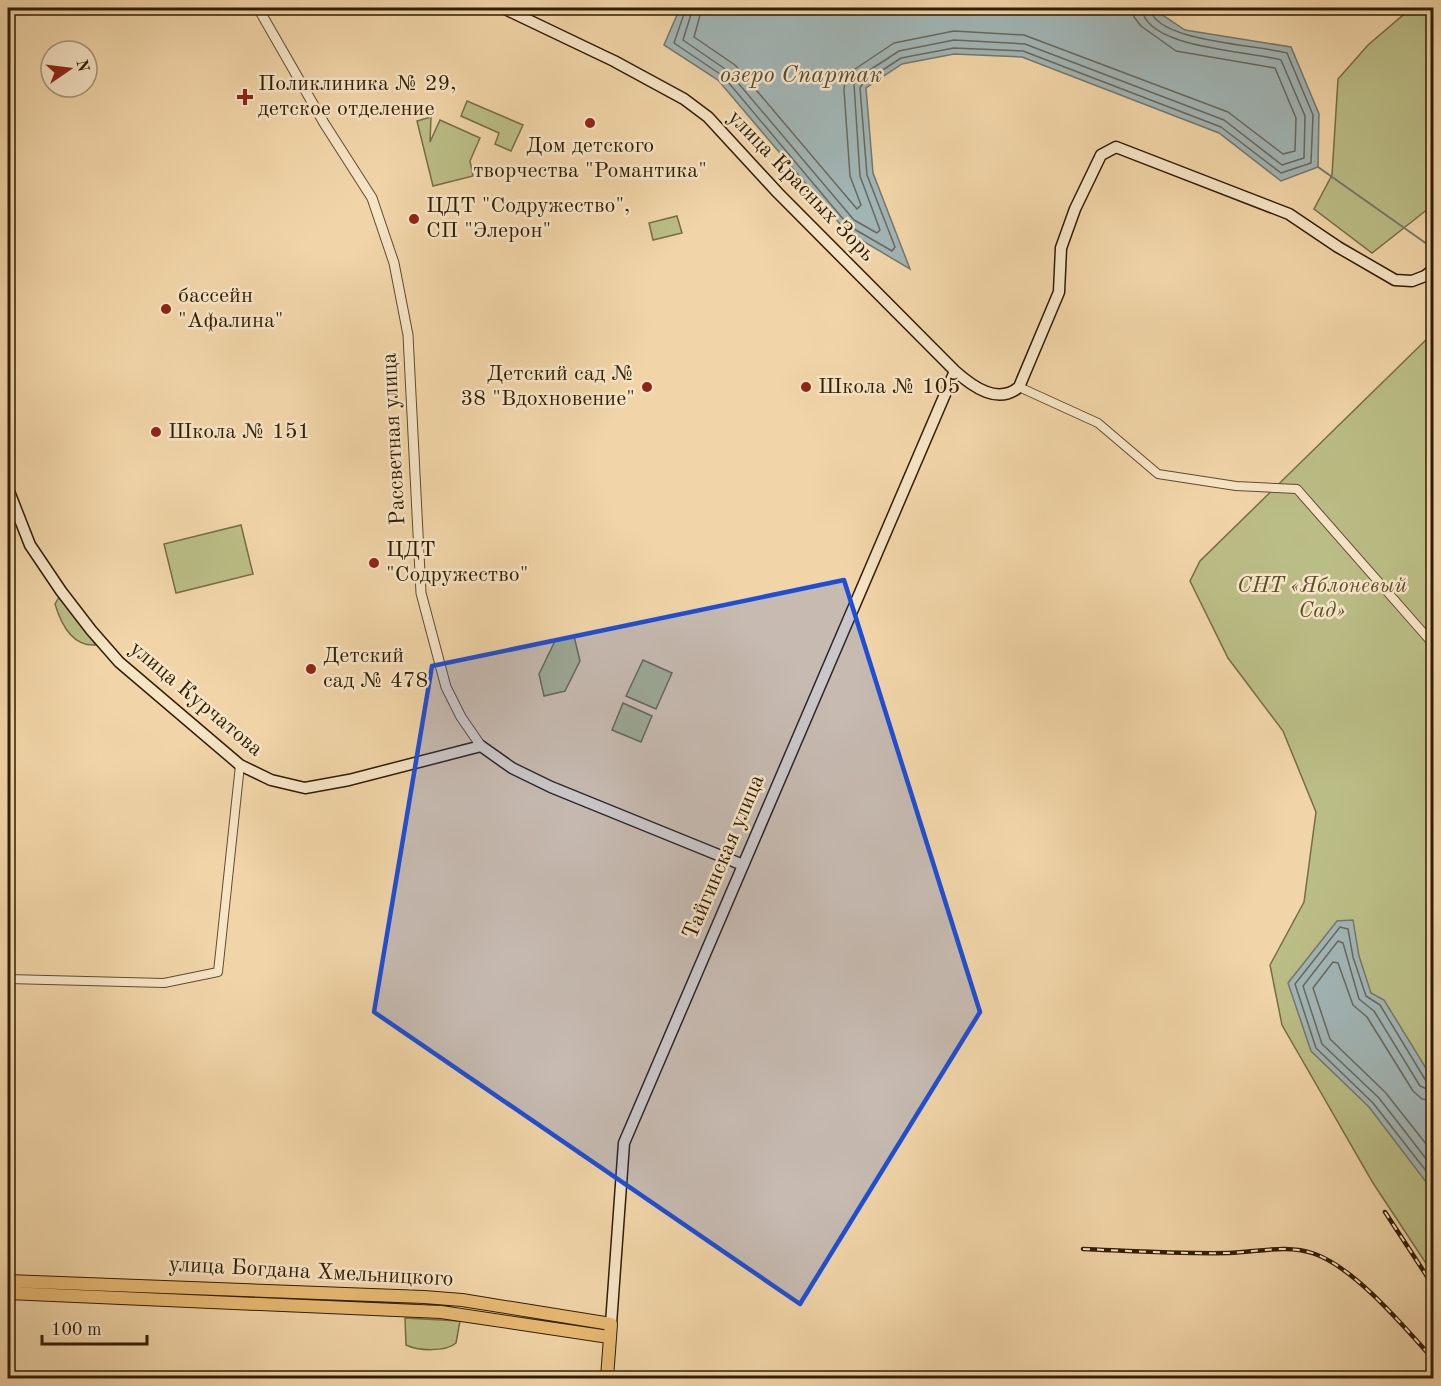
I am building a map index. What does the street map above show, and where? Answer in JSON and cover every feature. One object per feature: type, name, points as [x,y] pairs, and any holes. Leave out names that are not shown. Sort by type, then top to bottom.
[{"type":"highway","name":"улица Богдана Хмельницкого","points":[[8,1281],[424,1297],[462,1300],[611,1323]]},
{"type":"highway","name":"улица Богдана Хмельницкого","points":[[8,1293],[424,1311],[609,1337]]},
{"type":"highway","points":[[424,1297],[424,1311]]},
{"type":"highway","name":"Тайгинская улица","points":[[607,1378],[611,1323]]},
{"type":"main road","name":"улица Красных Зорь","points":[[503,8],[614,61],[684,99],[708,117],[778,193],[969,384],[997,395],[1009,395],[1019,387]]},
{"type":"main road","points":[[1019,387],[1059,292],[1061,248],[1075,209],[1101,155],[1116,147],[1289,214],[1338,247],[1395,280],[1412,281],[1425,276],[1434,269]]},
{"type":"main road","name":"Тайгинская улица","points":[[611,1323],[624,1143],[955,371]]},
{"type":"main road","name":"улица Курчатова","points":[[8,489],[30,545],[91,630],[118,662],[240,765],[271,780],[305,788],[349,780],[481,746]]},
{"type":"main road","name":"Рассветная улица","points":[[481,746],[512,768],[551,787],[743,865]]},
{"type":"street","name":"Рассветная улица","points":[[258,8],[324,123],[372,198],[386,232],[408,335],[421,593],[446,687],[461,717],[481,746]]},
{"type":"street","points":[[1019,387],[1098,423],[1158,474],[1236,486],[1297,489],[1434,645]]},
{"type":"street","points":[[8,979],[164,983],[218,972],[240,765]]},
{"type":"highlighted area","points":[[844,580],[980,1012],[800,1304],[374,1012],[432,666]]},
{"type":"green space","points":[[1404,8],[1433,8],[1433,205],[1372,253],[1314,209],[1332,175],[1338,79],[1368,45],[1403,15]]},
{"type":"green space","points":[[467,101],[523,125],[511,151],[495,144],[499,133],[461,116]]},
{"type":"green space","points":[[431,117],[430,142],[440,120],[480,138],[470,161],[473,176],[433,186],[417,121]]},
{"type":"green space","points":[[677,216],[682,233],[653,240],[649,223]]},
{"type":"green space","name":"СНТ «Яблоневый Сад»","points":[[1433,333],[1433,1274],[1373,1183],[1282,1025],[1270,965],[1304,902],[1316,812],[1283,731],[1228,658],[1190,581],[1200,561]]},
{"type":"green space","points":[[241,525],[253,574],[176,593],[164,544]]},
{"type":"green space","points":[[59,597],[96,645],[80,642],[69,633],[55,604]]},
{"type":"green space","points":[[574,636],[580,661],[565,691],[544,696],[539,674],[555,641]]},
{"type":"green space","points":[[643,660],[672,673],[656,709],[626,696]]},
{"type":"green space","points":[[623,703],[652,716],[641,742],[612,730]]},
{"type":"green space","points":[[405,1318],[460,1321],[456,1343],[446,1348],[432,1350],[406,1345]]},
{"type":"water","name":"озеро Спартак","points":[[680,8],[1152,8],[1185,30],[1291,47],[1319,114],[1318,167],[1281,181],[1219,133],[1022,57],[954,54],[902,64],[866,88],[873,173],[910,269],[846,231],[718,80],[664,45]]},
{"type":"water","points":[[1353,920],[1359,956],[1371,993],[1384,1000],[1429,1073],[1433,1086],[1433,1191],[1369,1107],[1311,1051],[1288,983],[1337,921]]},
{"type":"waterway","points":[[1318,167],[1434,249]]},
{"type":"railway","points":[[1385,1212],[1434,1287]]},
{"type":"railway","points":[[1083,1249],[1211,1253],[1294,1249],[1315,1254],[1347,1272],[1363,1285],[1434,1360]]},
{"type":"place","name":"Поликлиника № 29, детское отделение","points":[[245,97]]},
{"type":"place","name":"Дом детского творчества \"Романтика\"","points":[[590,123]]},
{"type":"place","name":"ЦДТ \"Содружество\", СП \"Элерон\"","points":[[414,219]]},
{"type":"place","name":"бассейн \"Афалина\"","points":[[166,309]]},
{"type":"place","name":"Детский сад № 38 \"Вдохновение\"","points":[[647,387]]},
{"type":"place","name":"Школа № 105","points":[[806,387]]},
{"type":"place","name":"Школа № 151","points":[[156,432]]},
{"type":"place","name":"ЦДТ \"Содружество\"","points":[[374,563]]},
{"type":"place","name":"Детский сад № 478","points":[[311,669]]}]
